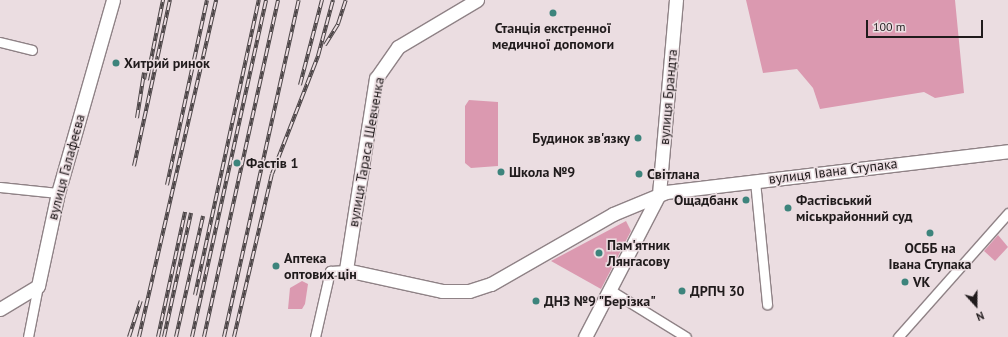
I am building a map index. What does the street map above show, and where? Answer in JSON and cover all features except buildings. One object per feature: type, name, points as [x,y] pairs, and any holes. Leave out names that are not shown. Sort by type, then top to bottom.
[{"type":"street","name":"вулиця Галафеєва","points":[[28,337],[58,193],[113,0]]},
{"type":"street","name":"вулиця Тараса Шевченка","points":[[346,270],[376,78],[398,47],[477,0]]},
{"type":"street","name":"вулиця Брандта","points":[[659,194],[676,0]]},
{"type":"street","points":[[0,42],[32,50]]},
{"type":"street","name":"вулиця Івана Ступака","points":[[346,270],[442,291],[470,291],[491,284],[613,214],[659,194],[1008,151]]},
{"type":"street","points":[[755,181],[767,304]]},
{"type":"street","points":[[0,187],[58,193]]},
{"type":"street","points":[[585,337],[659,194]]},
{"type":"street","points":[[898,337],[1008,213]]},
{"type":"street","points":[[315,337],[330,271],[346,270]]},
{"type":"street","points":[[0,309],[38,286]]},
{"type":"street","points":[[610,290],[686,337]]},
{"type":"shaded area","points":[[746,0],[955,0],[964,93],[935,98],[924,92],[820,109],[813,88],[797,69],[763,73]]},
{"type":"shaded area","points":[[469,100],[498,102],[498,166],[471,168],[465,163],[465,106]]},
{"type":"shaded area","points":[[626,221],[631,231],[601,289],[551,261]]},
{"type":"shaded area","points":[[998,235],[1008,247],[995,261],[984,251]]},
{"type":"shaded area","points":[[302,281],[308,284],[305,304],[302,309],[288,309],[290,288]]},
{"type":"railway","points":[[147,80],[163,0]]},
{"type":"railway","points":[[134,166],[170,0]]},
{"type":"railway","points":[[167,185],[207,0]]},
{"type":"railway","points":[[139,337],[216,0]]},
{"type":"railway","points":[[195,295],[259,0]]},
{"type":"railway","points":[[192,337],[266,0]]},
{"type":"railway","points":[[204,337],[278,0]]},
{"type":"railway","points":[[224,337],[299,0]]},
{"type":"railway","points":[[300,85],[322,0]]},
{"type":"railway","points":[[234,337],[272,174],[318,56],[333,0]]},
{"type":"railway","points":[[325,45],[338,24],[346,0]]},
{"type":"railway","points":[[137,118],[144,73]]},
{"type":"railway","points":[[158,337],[185,212]]},
{"type":"railway","points":[[164,337],[191,213]]},
{"type":"railway","points":[[176,337],[203,216]]},
{"type":"railway","points":[[129,337],[141,301]]},
{"type":"place","name":"Станція екстренної медичної допомоги","points":[[553,13]]},
{"type":"place","name":"Хитрий ринок","points":[[116,63]]},
{"type":"place","name":"Будинок зв'язку","points":[[638,138]]},
{"type":"place","name":"Фастів 1","points":[[237,163]]},
{"type":"place","name":"Школа №9","points":[[501,172]]},
{"type":"place","name":"Світлана","points":[[639,174]]},
{"type":"place","name":"Ощадбанк","points":[[746,200]]},
{"type":"place","name":"Фастівський міськрайонний суд","points":[[788,208]]},
{"type":"place","name":"ОСББ на Івана Ступака","points":[[930,233]]},
{"type":"place","name":"Пам'ятник Лянгасову","points":[[599,253]]},
{"type":"place","name":"Аптека оптових цін","points":[[276,266]]},
{"type":"place","name":"VK","points":[[905,282]]},
{"type":"place","name":"ДРПЧ 30","points":[[682,291]]},
{"type":"place","name":"ДНЗ №9 \"Берізка\"","points":[[536,301]]}]
